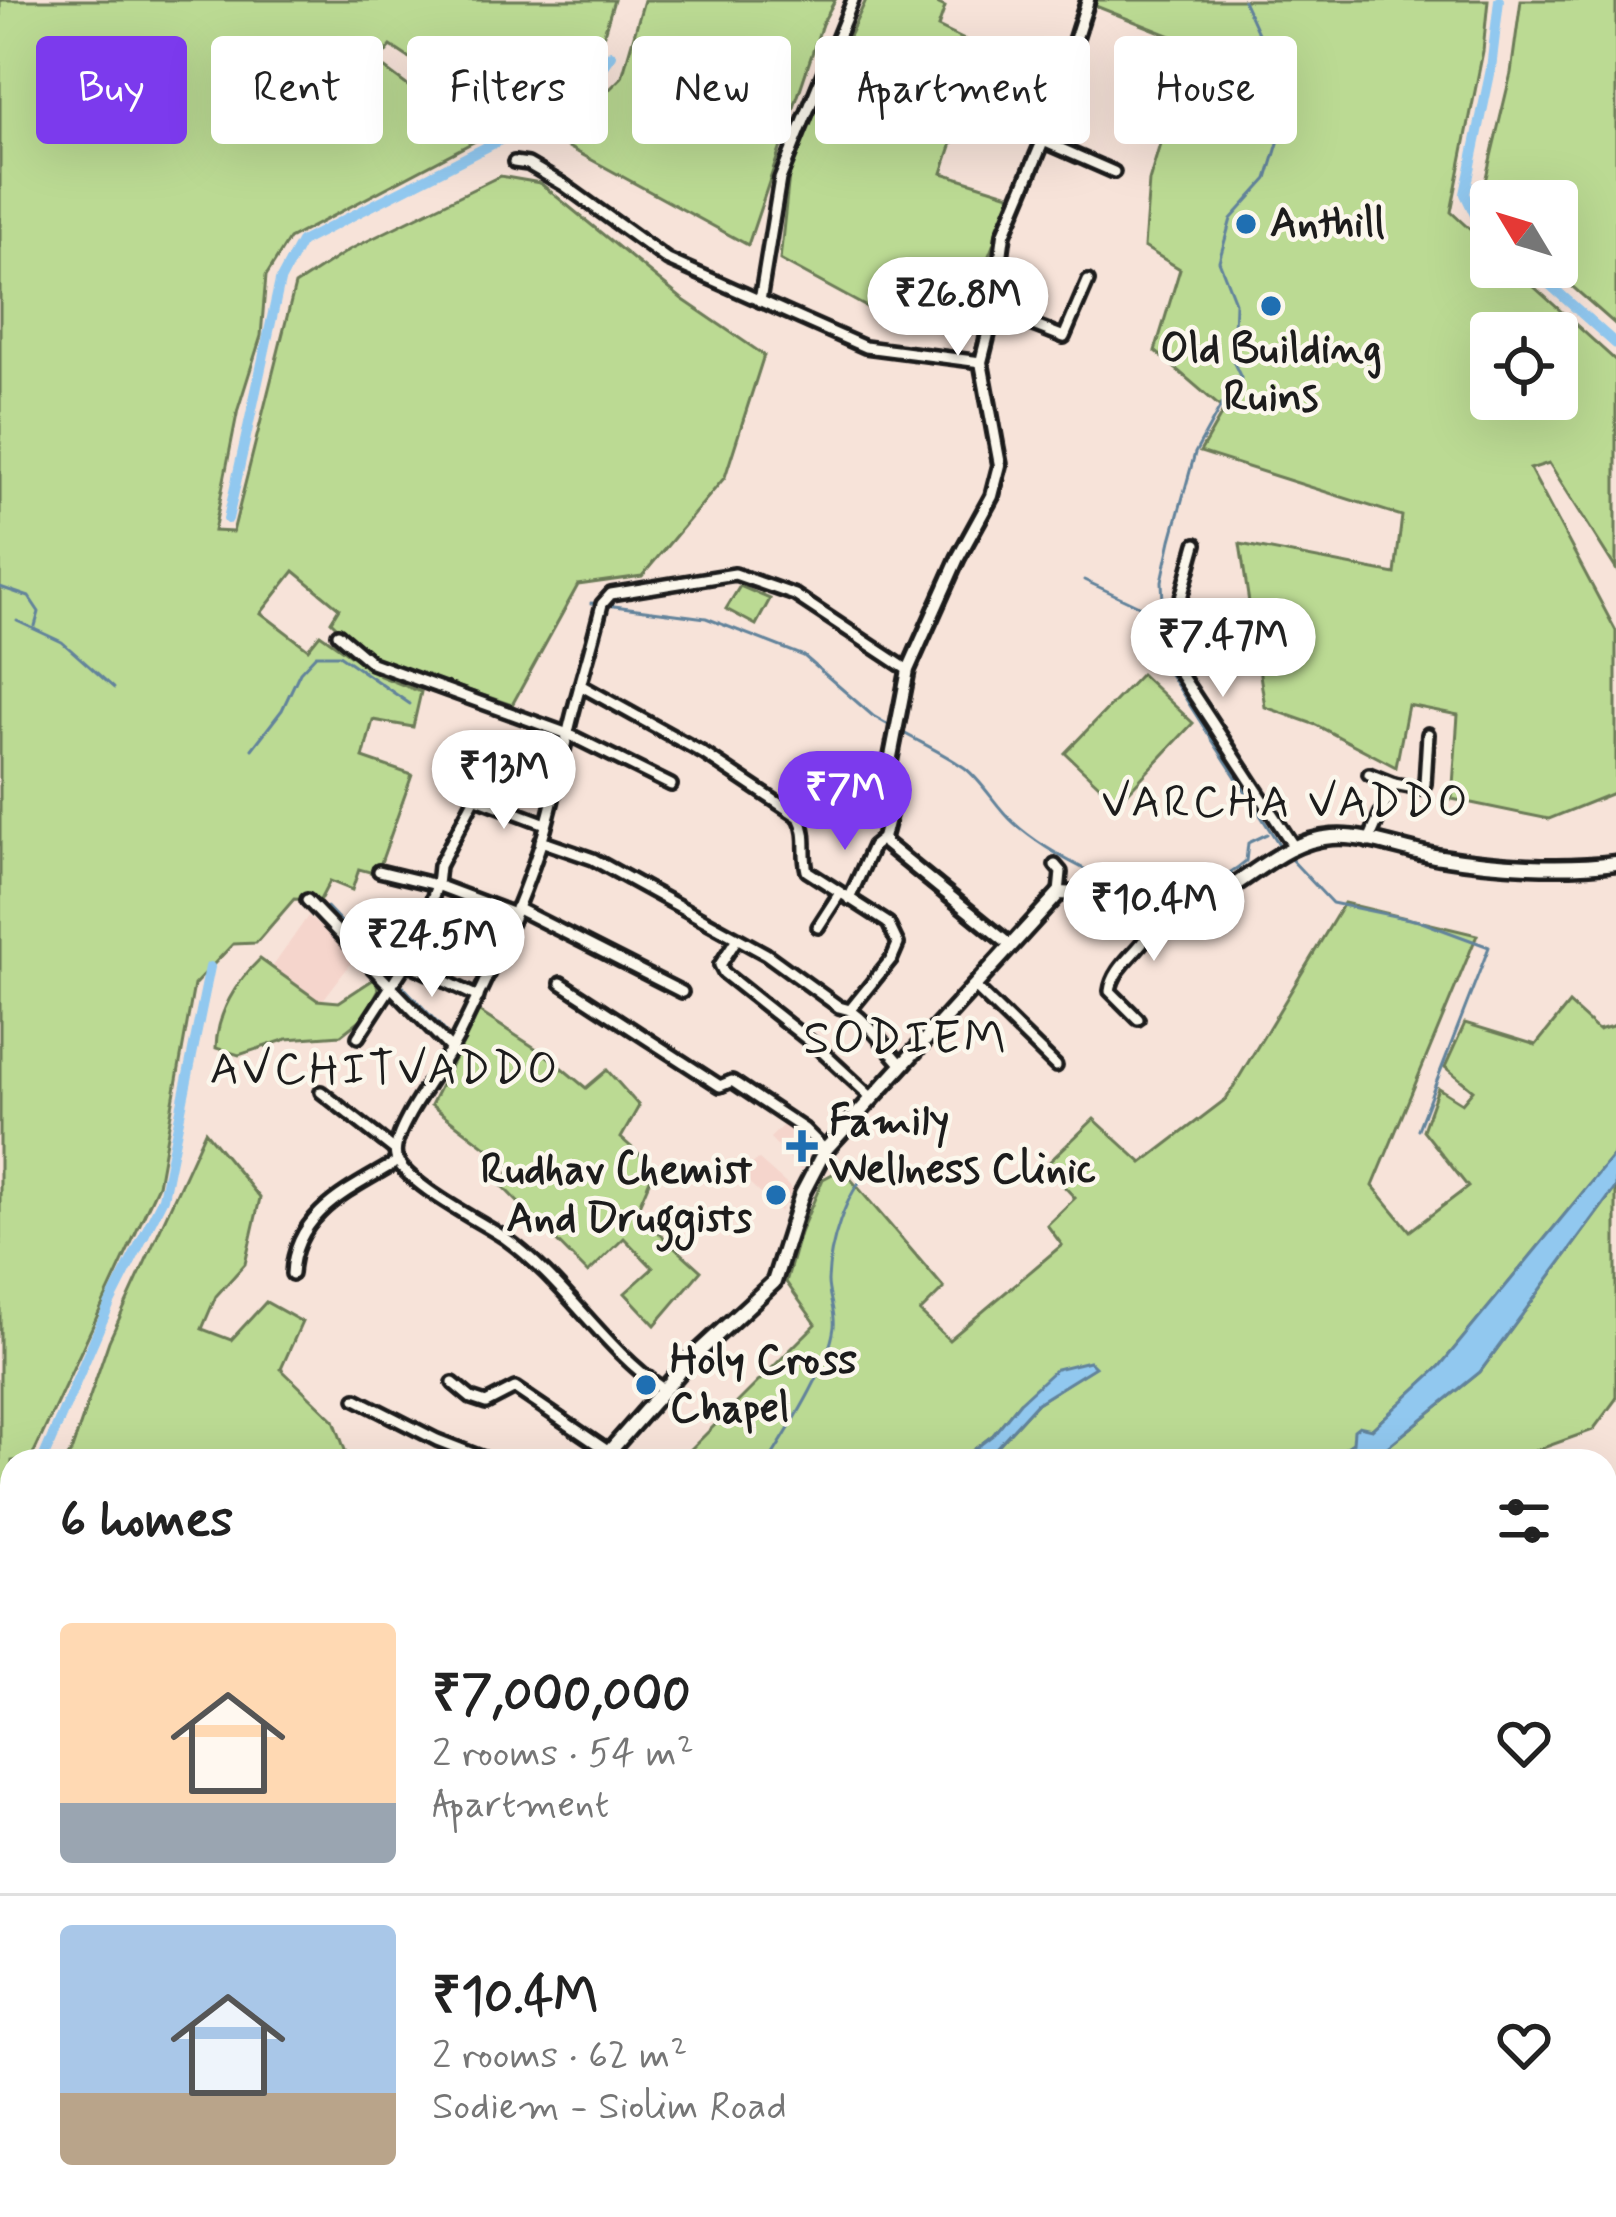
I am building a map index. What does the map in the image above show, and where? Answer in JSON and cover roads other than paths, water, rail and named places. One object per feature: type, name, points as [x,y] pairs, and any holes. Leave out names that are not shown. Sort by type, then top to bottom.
[{"type":"main road","points":[[611,1449],[663,1389],[774,1282],[802,1194],[825,1150],[1059,893],[1156,915],[1198,905],[1311,839],[1339,836],[1443,858],[1584,867],[1616,863]]},
{"type":"street","points":[[760,301],[780,178],[853,0]]},
{"type":"street","points":[[1076,36],[1088,0]]},
{"type":"street","points":[[818,927],[883,838],[892,806],[889,767],[908,670],[958,558],[992,496],[1000,465],[981,362],[1004,234],[1041,144]]},
{"type":"street","points":[[1049,144],[1114,172]]},
{"type":"street","points":[[514,162],[529,164],[564,185],[668,260],[866,347],[981,362]]},
{"type":"street","points":[[994,310],[1064,337],[1088,281]]},
{"type":"street","points":[[1196,544],[1171,634],[1177,669],[1288,851]]},
{"type":"street","points":[[292,1274],[292,1253],[300,1234],[321,1208],[396,1156],[405,1124],[452,1050],[478,997],[542,841],[602,604],[611,594],[735,574],[795,595],[908,670]]},
{"type":"street","points":[[338,634],[372,663],[568,734],[671,785]]},
{"type":"street","points":[[580,685],[703,753],[799,817],[807,832],[803,857],[807,871],[888,923],[898,944],[892,958],[850,1010]]},
{"type":"street","points":[[1369,774],[1420,789],[1426,784],[1428,734]]},
{"type":"street","points":[[358,1037],[407,963],[440,866],[490,769]]},
{"type":"street","points":[[1368,842],[1394,784]]},
{"type":"street","points":[[477,798],[546,824]]},
{"type":"street","points":[[883,838],[1011,946]]},
{"type":"street","points":[[542,841],[593,859],[791,971],[872,1026],[902,1065]]},
{"type":"street","points":[[1055,865],[1061,872],[1059,893]]},
{"type":"street","points":[[379,871],[515,911],[682,992]]},
{"type":"street","points":[[308,900],[452,1050]]},
{"type":"street","points":[[1138,1019],[1110,992],[1112,979],[1154,929],[1156,915]]},
{"type":"street","points":[[736,940],[720,965],[724,973],[818,1047],[872,1098]]},
{"type":"street","points":[[407,963],[478,997]]},
{"type":"street","points":[[561,983],[720,1086],[732,1081],[804,1129],[825,1150]]},
{"type":"street","points":[[974,986],[1056,1066]]},
{"type":"street","points":[[321,1092],[433,1192],[506,1239],[583,1312],[634,1369],[663,1389]]},
{"type":"street","points":[[453,1383],[486,1403],[515,1388],[596,1449]]},
{"type":"street","points":[[356,1399],[460,1449]]},
{"type":"water","points":[[1616,1152],[1616,1187],[1480,1372],[1385,1449],[1344,1449],[1353,1443],[1354,1430],[1359,1426],[1372,1429],[1440,1366]]},
{"type":"water","points":[[1089,1361],[1095,1367],[1037,1403],[995,1449],[975,1449],[993,1435],[1056,1369]]},
{"type":"waterway","points":[[1243,0],[1290,104],[1267,179],[1231,219],[1219,261],[1235,302],[1233,361],[1241,378],[1236,401],[1222,404],[1195,453],[1162,581],[1166,668],[1282,849]]},
{"type":"waterway","points":[[1470,204],[1465,194],[1491,69],[1499,0]]},
{"type":"waterway","points":[[228,519],[280,281],[301,242],[510,135],[591,83],[611,55]]},
{"type":"waterway","points":[[1553,288],[1616,344]]},
{"type":"waterway","points":[[1084,580],[1160,616]]},
{"type":"waterway","points":[[0,587],[29,597],[39,612],[35,626]]},
{"type":"waterway","points":[[591,603],[706,618],[804,656],[892,727]]},
{"type":"waterway","points":[[17,621],[62,642],[114,688]]},
{"type":"waterway","points":[[252,749],[282,710],[300,672],[316,655],[339,655],[410,704]]},
{"type":"waterway","points":[[900,731],[965,768],[1028,835],[1088,871],[1133,889],[1171,894],[1211,883],[1246,861],[1248,843],[1267,834]]},
{"type":"waterway","points":[[1288,856],[1332,903],[1419,921],[1489,947],[1418,1129]]},
{"type":"waterway","points":[[327,907],[392,975]]},
{"type":"waterway","points":[[47,1449],[110,1303],[163,1198],[210,967]]},
{"type":"waterway","points":[[399,982],[445,1031]]},
{"type":"waterway","points":[[776,1449],[831,1343],[831,1252],[846,1206],[870,1170]]},
{"type":"place","name":"Anthill","points":[[1246,224]]},
{"type":"place","name":"Old Building Ruins","points":[[1271,306]]},
{"type":"place","name":"Family Wellness Clinic","points":[[802,1146]]},
{"type":"place","name":"Rudhav Chemist And Druggists","points":[[776,1195]]},
{"type":"place","name":"Holy Cross Chapel","points":[[646,1385]]},
{"type":"district","name":"VARCHA VADDO","points":[[1286,803]]},
{"type":"district","name":"SODIEM","points":[[906,1039]]},
{"type":"district","name":"AVCHITVADDO","points":[[385,1070]]}]
